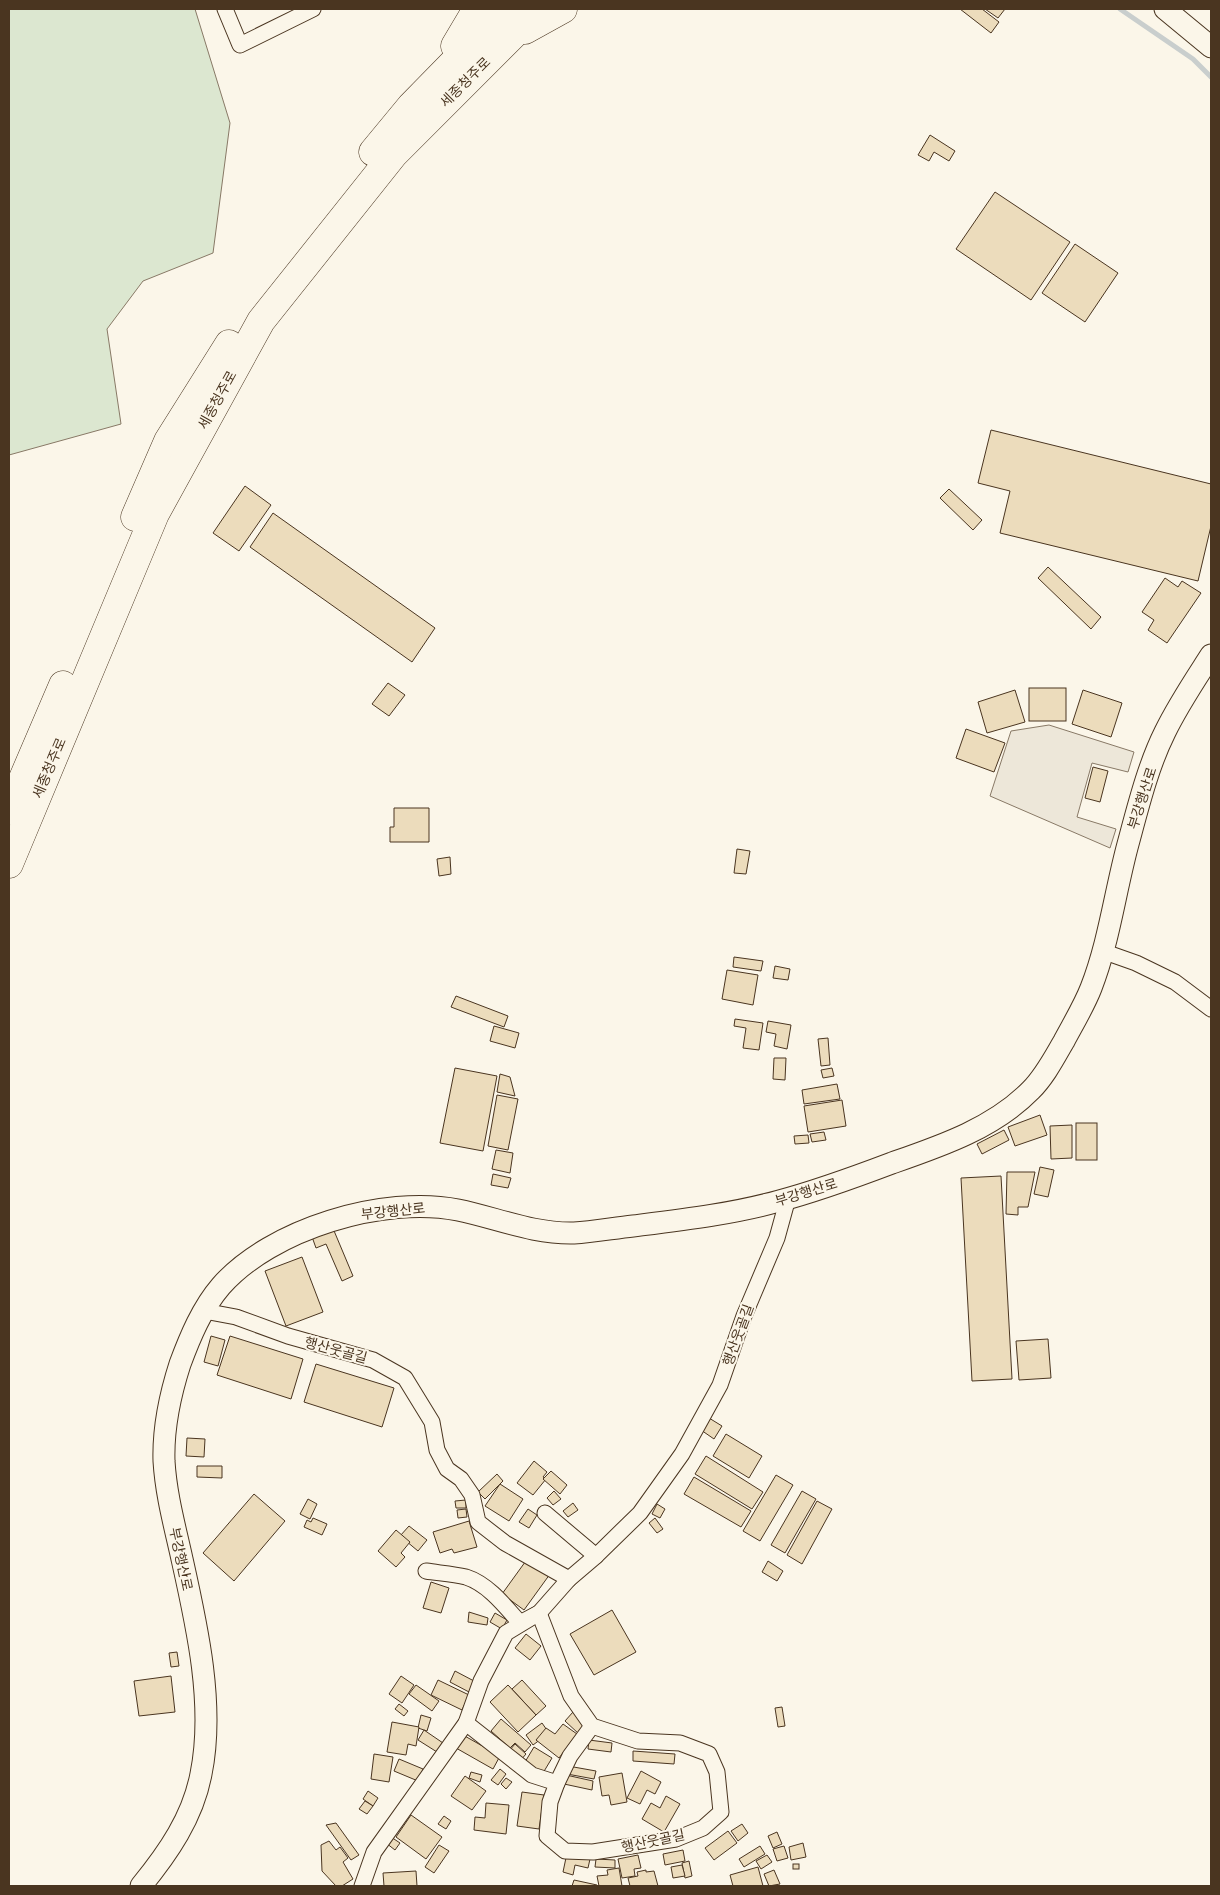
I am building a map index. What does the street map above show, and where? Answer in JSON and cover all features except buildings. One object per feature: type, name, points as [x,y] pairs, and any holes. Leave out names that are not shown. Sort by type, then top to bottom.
[{"type":"highway","points":[[435,82],[477,9]]},
{"type":"highway","name":"세종청주로","points":[[9,811],[168,441],[264,286],[411,106],[506,9]]},
{"type":"highway","name":"세종청주로","points":[[9,864],[155,514],[261,321],[394,154],[539,9]]},
{"type":"highway","points":[[508,40],[563,9]]},
{"type":"street","points":[[225,9],[240,45],[313,9]]},
{"type":"street","points":[[1165,9],[1211,47]]},
{"type":"street","name":"부강행산로","points":[[141,1886],[174,1842],[191,1810],[201,1778],[205,1748],[207,1710],[185,1573],[168,1495],[164,1458],[166,1419],[174,1381],[188,1342],[218,1289],[242,1265],[276,1243],[312,1226],[353,1216],[398,1208],[429,1207],[456,1210],[542,1231],[574,1233],[670,1222],[788,1198],[947,1144],[987,1123],[1016,1104],[1034,1088],[1050,1066],[1091,990],[1128,844],[1164,734],[1211,656]]},
{"type":"street","points":[[1102,951],[1136,963],[1176,982],[1211,1009]]},
{"type":"street","name":"행산웃골길","points":[[362,1886],[374,1852],[466,1723],[481,1681],[506,1633],[538,1613],[569,1579],[640,1514],[682,1454],[715,1393],[744,1316],[778,1238],[788,1198]]},
{"type":"street","name":"행산웃골길","points":[[204,1312],[236,1317],[288,1336],[373,1360],[405,1378],[432,1422],[437,1450],[447,1469],[461,1479],[472,1495],[478,1522],[505,1543],[569,1579]]},
{"type":"street","points":[[545,1513],[596,1556]]},
{"type":"street","points":[[426,1571],[466,1578],[485,1588],[520,1623]]},
{"type":"street","points":[[538,1613],[571,1696],[592,1726]]},
{"type":"street","points":[[466,1723],[532,1775],[557,1783]]},
{"type":"street","name":"행산웃골길","points":[[592,1726],[638,1741],[680,1744],[709,1754],[717,1772],[720,1812],[703,1828],[676,1839],[593,1852],[565,1851],[547,1836],[550,1802],[570,1756],[592,1726]]},
{"type":"green space","points":[[9,9],[195,9],[230,123],[213,253],[143,281],[107,329],[121,424],[9,455]]},
{"type":"shaded area","points":[[1049,725],[1134,752],[1128,772],[1092,763],[1077,817],[1116,829],[1110,848],[990,796],[1011,731]]},
{"type":"waterway","points":[[1120,9],[1193,59],[1211,77]]}]
